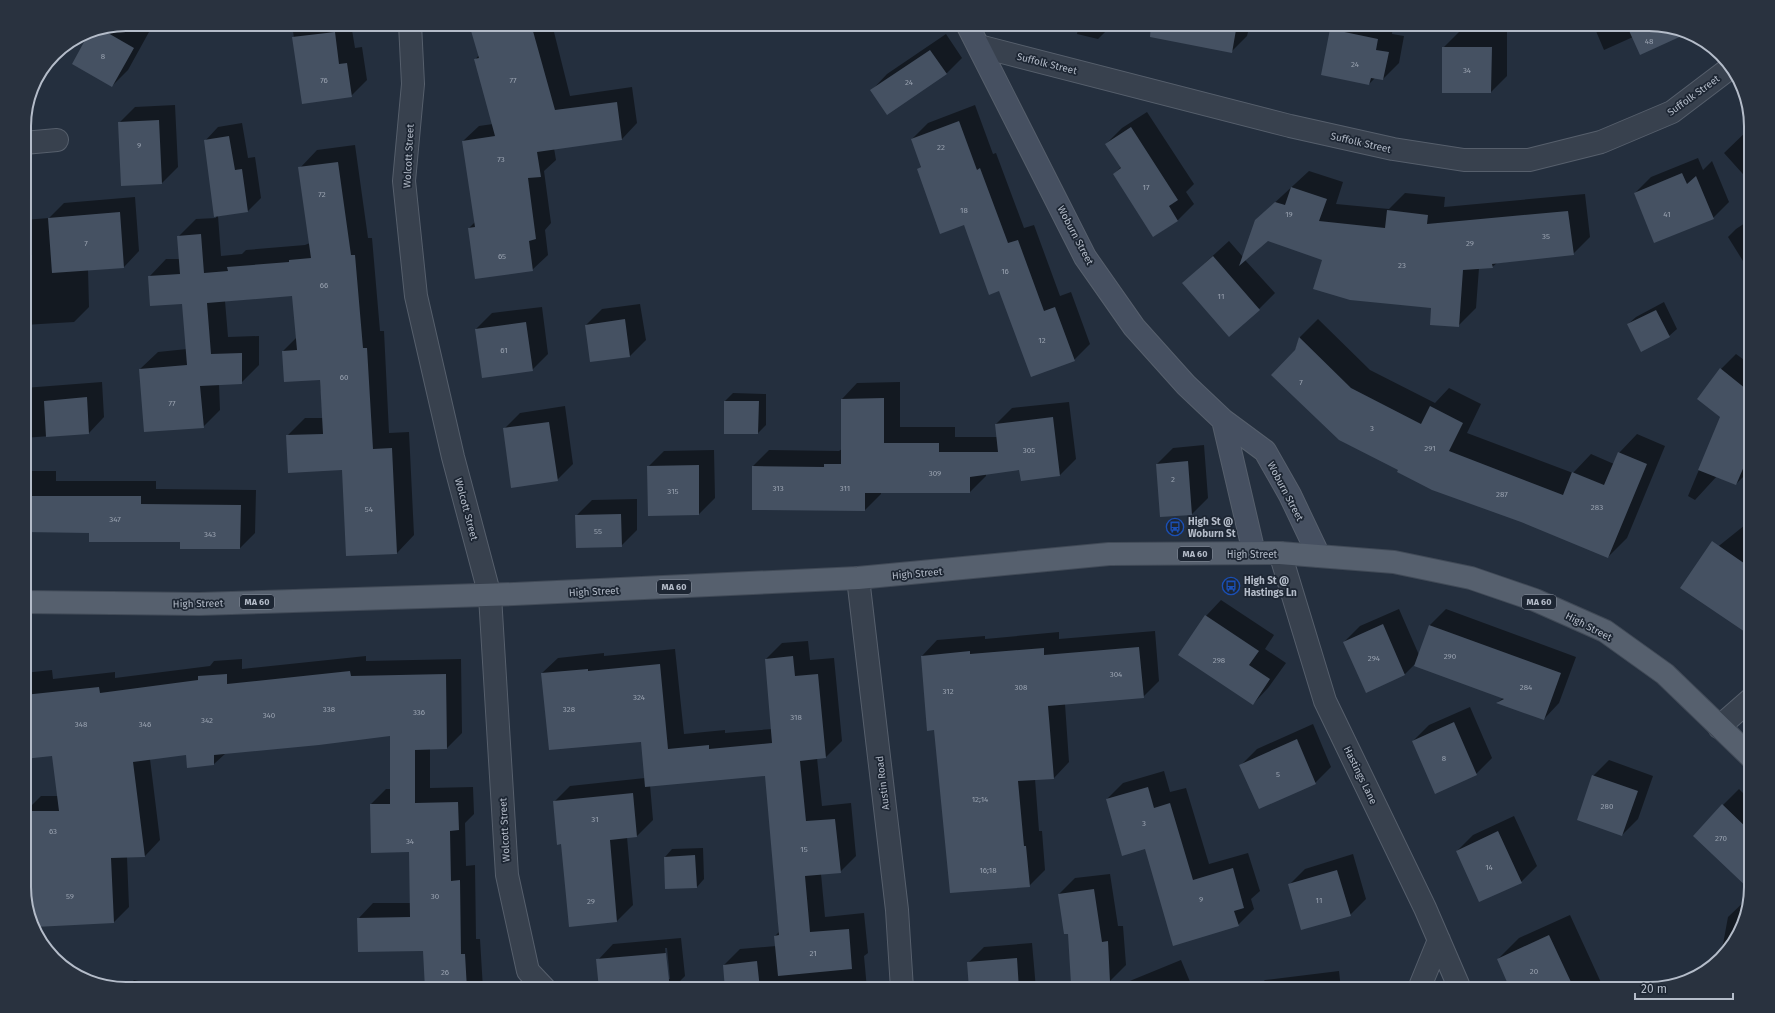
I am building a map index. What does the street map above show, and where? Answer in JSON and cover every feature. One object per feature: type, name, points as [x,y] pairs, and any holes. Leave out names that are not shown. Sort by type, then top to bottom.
[{"type":"main road","name":"High Street","points":[[31,602],[199,604],[490,596],[858,578],[1109,554],[1280,553],[1394,562],[1471,578],[1535,600],[1604,631],[1665,674],[1744,750]]},
{"type":"street","name":"Wolcott Street","points":[[410,31],[413,84],[404,181],[416,296],[453,457],[490,596],[507,875],[528,970],[539,982]]},
{"type":"street","name":"Woburn Street","points":[[971,31],[1085,257],[1134,327],[1186,385],[1223,420],[1265,451],[1290,495],[1319,556]]},
{"type":"street","name":"Suffolk Street","points":[[979,46],[1290,126],[1393,149],[1464,160],[1529,160],[1601,142],[1672,112],[1726,71]]},
{"type":"street","points":[[31,142],[57,140]]},
{"type":"street","points":[[1223,420],[1254,553]]},
{"type":"street","name":"Hastings Lane","points":[[1280,553],[1326,701],[1422,900],[1457,982]]},
{"type":"street","name":"Austin Road","points":[[858,578],[897,910],[902,982]]},
{"type":"street","points":[[1719,727],[1744,705]]},
{"type":"street","points":[[1422,982],[1439,940]]},
{"type":"building","points":[[471,31],[533,31],[555,110],[617,102],[622,140],[537,152],[541,177],[528,178],[536,239],[529,241],[533,271],[475,279],[468,228],[475,227],[462,141],[495,136],[474,59],[479,58]]},
{"type":"building","points":[[1150,31],[1236,31],[1232,53],[1150,37]]},
{"type":"building","points":[[1330,31],[1340,31],[1378,39],[1376,50],[1389,52],[1383,80],[1371,78],[1369,85],[1321,75]]},
{"type":"building","points":[[1629,31],[1661,32],[1681,36],[1640,55]]},
{"type":"building","points":[[335,32],[339,64],[347,63],[352,97],[302,104],[292,37]]},
{"type":"building","points":[[108,33],[134,48],[112,87],[72,64],[85,41],[101,34]]},
{"type":"building","points":[[1442,47],[1492,47],[1491,93],[1442,93]]},
{"type":"building","points":[[930,50],[947,74],[887,115],[870,90]]},
{"type":"building","points":[[159,120],[162,184],[121,186],[118,122]]},
{"type":"building","points":[[959,121],[977,170],[980,168],[1008,243],[1018,240],[1044,311],[1055,307],[1075,361],[1031,377],[999,291],[989,295],[964,225],[940,234],[917,169],[921,167],[911,139]]},
{"type":"building","points":[[1131,127],[1178,200],[1169,206],[1178,221],[1153,237],[1113,174],[1121,168],[1105,144]]},
{"type":"building","points":[[229,136],[235,170],[242,169],[248,212],[214,217],[204,140]]},
{"type":"building","points":[[338,162],[351,255],[355,255],[363,348],[367,348],[373,449],[392,448],[397,554],[346,556],[342,470],[288,473],[286,435],[323,434],[320,380],[284,382],[282,351],[297,350],[292,296],[207,303],[211,354],[242,353],[242,384],[200,386],[204,428],[144,432],[139,369],[187,365],[182,304],[150,306],[148,276],[180,274],[177,236],[201,234],[204,273],[228,271],[227,267],[289,262],[289,260],[311,258],[298,167]]},
{"type":"building","points":[[1682,173],[1687,184],[1696,176],[1714,219],[1654,243],[1634,193]]},
{"type":"building","points":[[1291,187],[1327,199],[1319,221],[1385,228],[1387,210],[1428,215],[1427,224],[1568,211],[1574,255],[1492,264],[1493,268],[1463,270],[1459,327],[1430,325],[1431,308],[1350,300],[1313,289],[1322,260],[1268,241],[1239,266],[1255,220],[1275,202],[1285,205]]},
{"type":"building","points":[[120,212],[124,268],[52,273],[48,218]]},
{"type":"building","points":[[1213,256],[1260,310],[1229,337],[1182,283]]},
{"type":"building","points":[[1656,310],[1670,337],[1641,352],[1627,324]]},
{"type":"building","points":[[625,319],[630,357],[590,362],[585,325]]},
{"type":"building","points":[[526,322],[533,371],[482,378],[475,329]]},
{"type":"building","points":[[1299,337],[1351,388],[1421,424],[1430,406],[1463,423],[1449,451],[1563,495],[1572,472],[1604,485],[1618,452],[1647,464],[1608,558],[1521,522],[1432,490],[1397,472],[1398,470],[1339,440],[1271,375],[1295,350]]},
{"type":"building","points":[[1720,368],[1744,387],[1744,466],[1736,485],[1698,470],[1720,417],[1697,399]]},
{"type":"building","points":[[87,397],[89,434],[46,437],[44,401]]},
{"type":"building","points":[[884,398],[884,443],[939,443],[939,452],[998,452],[995,424],[1053,417],[1060,476],[1021,481],[1019,470],[970,477],[970,493],[865,493],[865,511],[752,510],[752,466],[824,467],[824,464],[841,464],[841,399]]},
{"type":"building","points":[[724,401],[759,401],[758,434],[724,434]]},
{"type":"building","points":[[549,422],[558,481],[511,488],[503,428]]},
{"type":"building","points":[[1188,461],[1192,515],[1160,517],[1156,464]]},
{"type":"building","points":[[699,465],[699,515],[648,516],[647,466]]},
{"type":"building","points":[[31,496],[141,496],[141,504],[241,505],[240,549],[180,549],[180,542],[89,542],[89,533],[31,532]]},
{"type":"building","points":[[621,514],[622,547],[576,548],[575,515]]},
{"type":"building","points":[[1712,541],[1744,563],[1744,631],[1680,588]]},
{"type":"building","points":[[1205,615],[1259,651],[1249,665],[1270,679],[1253,705],[1178,655]]},
{"type":"building","points":[[1383,624],[1405,675],[1366,693],[1343,642]]},
{"type":"building","points":[[1429,625],[1561,673],[1544,720],[1496,703],[1504,699],[1414,666]]},
{"type":"building","points":[[1139,647],[1144,698],[1048,706],[1054,779],[1018,781],[1024,846],[1026,846],[1030,887],[950,893],[934,730],[927,731],[921,656],[970,651],[970,654],[1044,648],[1044,655]]},
{"type":"building","points":[[793,656],[795,676],[818,674],[826,758],[800,761],[806,821],[835,819],[841,873],[805,876],[810,932],[849,929],[852,969],[778,976],[774,936],[779,935],[765,776],[645,787],[641,742],[549,750],[541,673],[588,669],[588,671],[660,664],[668,749],[709,745],[709,749],[772,743],[765,659]]},
{"type":"building","points":[[350,671],[351,676],[446,674],[447,749],[415,750],[415,803],[458,802],[459,830],[450,831],[451,881],[460,880],[461,954],[465,954],[467,982],[425,982],[423,951],[358,952],[357,918],[410,917],[409,852],[371,853],[370,804],[390,804],[390,736],[319,745],[214,755],[214,765],[187,768],[186,755],[133,762],[145,857],[111,858],[114,923],[40,927],[36,917],[31,893],[31,811],[59,811],[52,756],[31,758],[31,694],[99,687],[100,693],[198,680],[198,676],[227,674],[227,684]]},
{"type":"building","points":[[1454,722],[1477,775],[1435,794],[1412,741]]},
{"type":"building","points":[[1297,739],[1316,784],[1259,809],[1239,765]]},
{"type":"building","points":[[1592,775],[1638,791],[1622,836],[1577,820]]},
{"type":"building","points":[[1148,787],[1154,808],[1170,803],[1193,880],[1233,868],[1244,908],[1234,911],[1239,926],[1173,946],[1145,849],[1122,856],[1106,799]]},
{"type":"building","points":[[633,793],[637,837],[610,840],[617,922],[569,927],[561,844],[557,845],[553,801]]},
{"type":"building","points":[[1722,804],[1744,825],[1744,884],[1693,836]]},
{"type":"building","points":[[1498,831],[1522,883],[1479,902],[1456,851]]},
{"type":"building","points":[[695,855],[697,888],[665,889],[664,857]]},
{"type":"building","points":[[1337,870],[1351,916],[1301,930],[1288,884]]},
{"type":"building","points":[[1094,889],[1102,942],[1108,941],[1110,982],[1071,982],[1068,934],[1064,934],[1058,894]]},
{"type":"building","points":[[1549,935],[1571,982],[1507,982],[1497,959]]},
{"type":"building","points":[[666,953],[669,982],[598,982],[596,959]]},
{"type":"building","points":[[1017,958],[1019,982],[968,982],[967,962]]},
{"type":"building","points":[[757,961],[759,982],[724,982],[723,965]]},
{"type":"place","name":"High St @ Woburn St","points":[[1175,527]]},
{"type":"place","name":"High St @ Hastings Ln","points":[[1231,586]]}]
